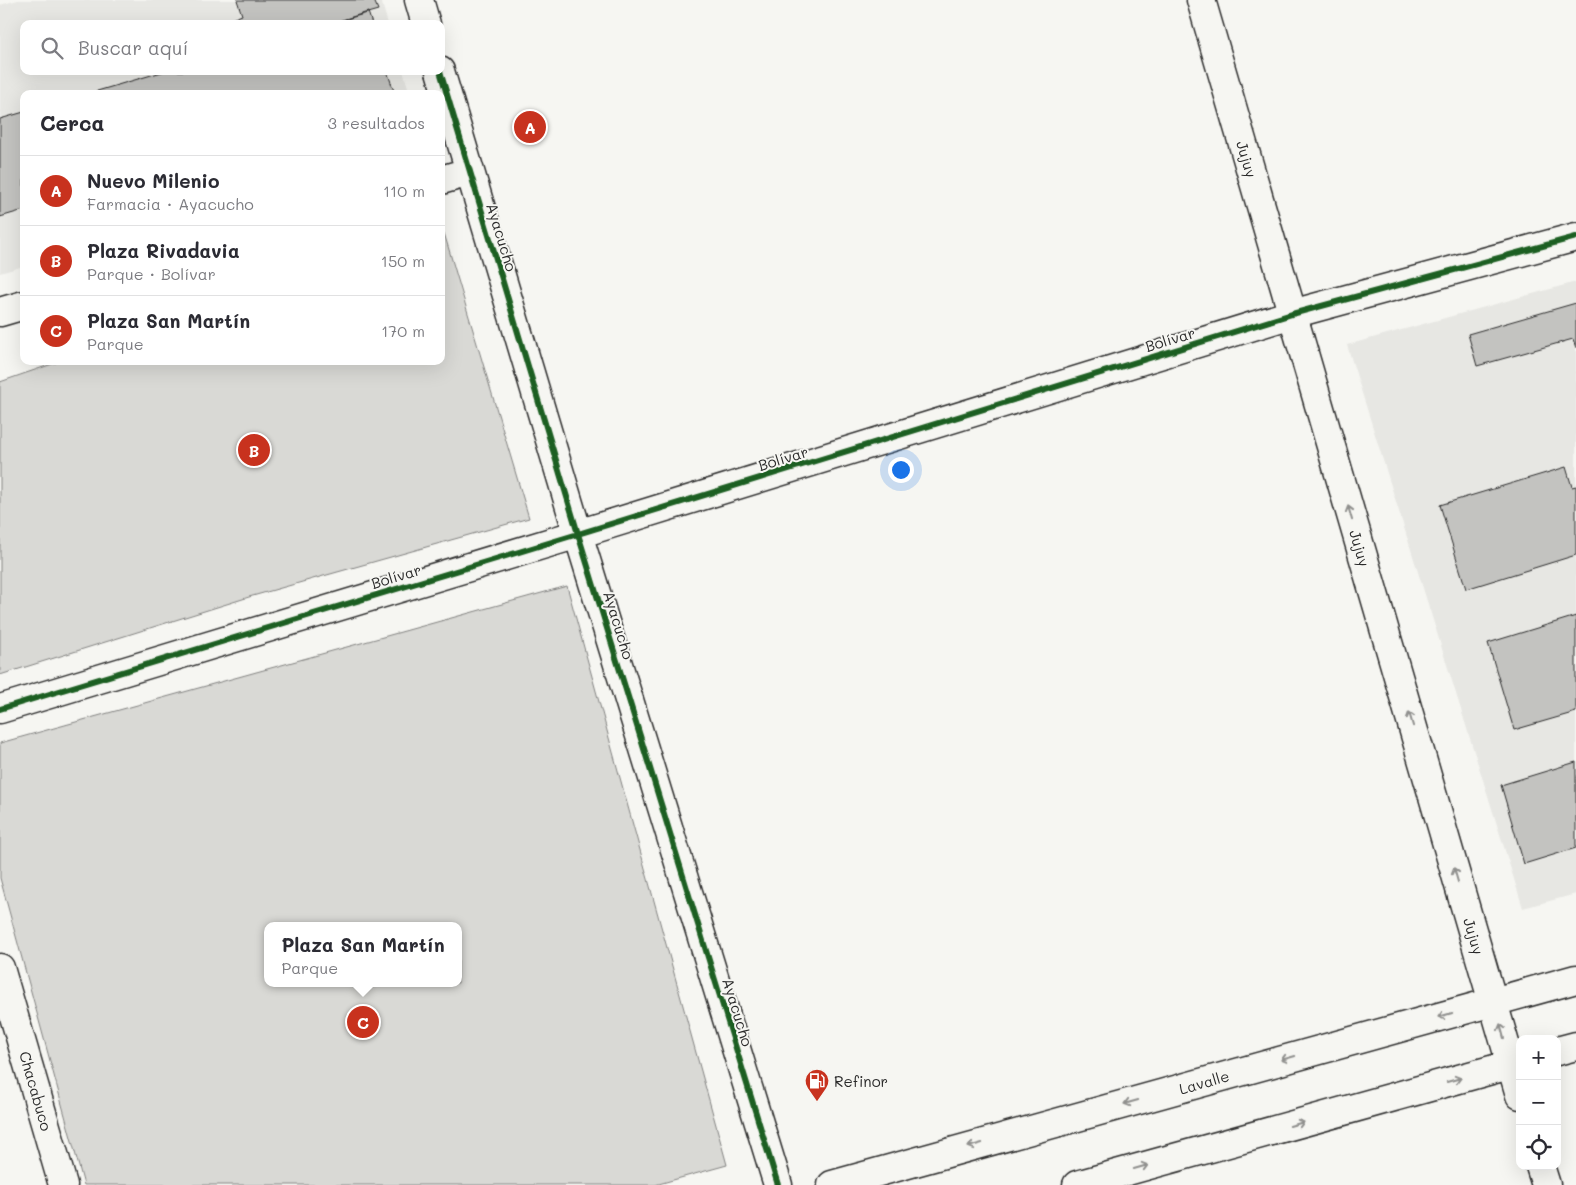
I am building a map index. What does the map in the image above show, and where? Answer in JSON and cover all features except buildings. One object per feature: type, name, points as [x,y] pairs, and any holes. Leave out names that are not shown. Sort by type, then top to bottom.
[{"type":"street","points":[[419,0],[425,20]]},
{"type":"street","name":"Jujuy","points":[[1202,0],[1493,1001],[1515,1063],[1518,1080]]},
{"type":"street","name":"Ayacucho","points":[[441,75],[578,534],[778,1185]]},
{"type":"street","points":[[445,179],[469,172]]},
{"type":"street","name":"Bolívar","points":[[0,709],[578,534],[1292,314],[1576,237]]},
{"type":"street","points":[[0,312],[20,306]]},
{"type":"street","name":"Chacabuco","points":[[0,968],[64,1185]]},
{"type":"street","name":"Lavalle","points":[[832,1185],[1576,979]]},
{"type":"street","points":[[1561,1050],[1576,1046]]},
{"type":"street","points":[[1077,1185],[1515,1063]]},
{"type":"street","points":[[1541,1170],[1546,1185]]},
{"type":"shaded area","points":[[18,0],[381,0],[387,20],[20,20],[20,75],[404,75],[409,90],[20,90],[20,267],[0,273],[0,5]]},
{"type":"shaded area","points":[[445,236],[529,518],[249,597],[0,675],[0,382],[49,365],[445,365]]},
{"type":"shaded area","points":[[1576,282],[1576,894],[1523,908],[1347,345]]},
{"type":"shaded area","points":[[567,586],[727,1165],[655,1185],[84,1185],[0,878],[0,743]]},
{"type":"cycle path","points":[[441,75],[578,534],[778,1185]]},
{"type":"cycle path","points":[[0,709],[578,534],[1292,314],[1576,237]]},
{"type":"place","name":"Nuevo Milenio","points":[[530,127]]},
{"type":"place","name":"Plaza Rivadavia","points":[[254,450]]},
{"type":"place","name":"Plaza San Martín","points":[[363,1022]]},
{"type":"place","name":"Refinor","points":[[817,1102]]}]
